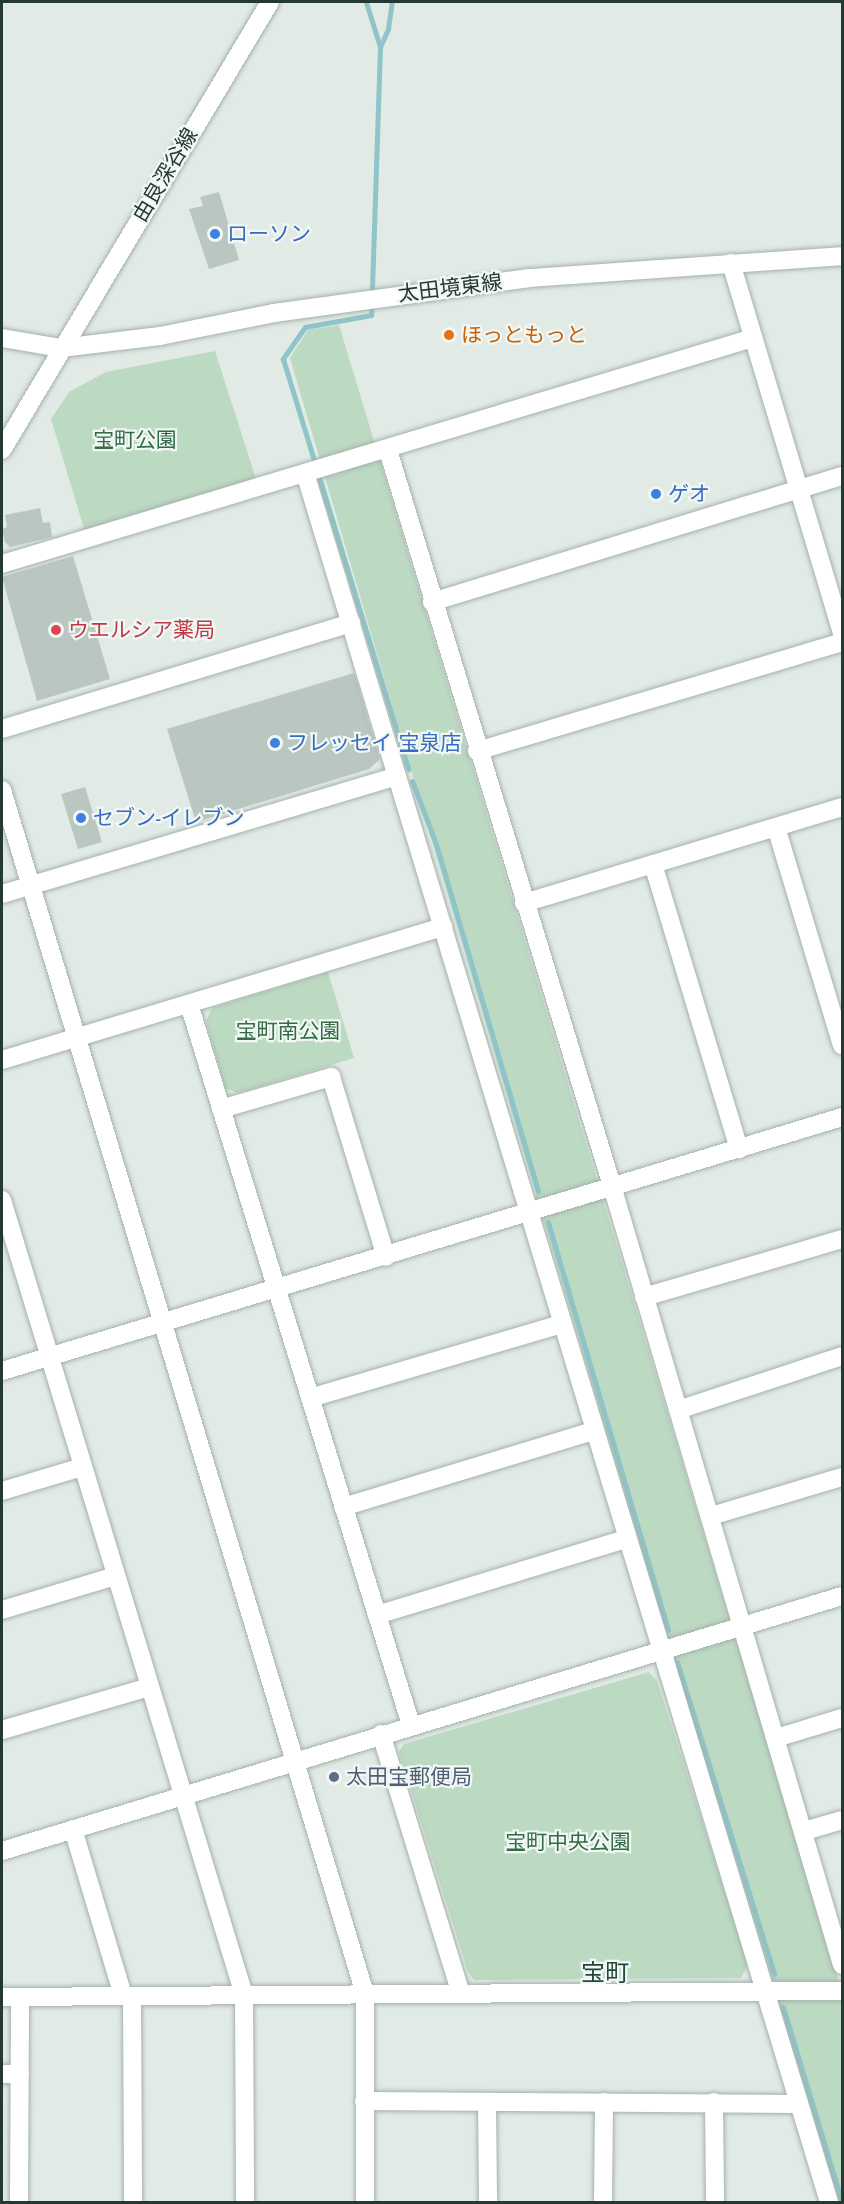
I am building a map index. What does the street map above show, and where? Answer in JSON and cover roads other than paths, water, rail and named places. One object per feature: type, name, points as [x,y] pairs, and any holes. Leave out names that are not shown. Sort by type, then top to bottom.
[{"type":"street","name":"由良深谷線","points":[[2,450],[270,2]]},
{"type":"street","name":"太田境東線","points":[[2,338],[61,348],[160,336],[372,298],[530,278],[843,256]]},
{"type":"street","points":[[731,263],[843,634]]},
{"type":"street","points":[[2,564],[388,450],[753,338]]},
{"type":"street","points":[[388,450],[477,751],[612,1186],[804,1832],[838,1925],[843,1965]]},
{"type":"street","points":[[305,473],[592,1431],[829,2202]]},
{"type":"street","points":[[432,602],[843,476]]},
{"type":"street","points":[[2,729],[351,623]]},
{"type":"street","points":[[477,751],[843,642]]},
{"type":"street","points":[[2,894],[397,776]]},
{"type":"street","points":[[2,790],[162,1324],[297,1761],[365,1994],[365,2202]]},
{"type":"street","points":[[524,903],[843,807]]},
{"type":"street","points":[[776,827],[843,1045]]},
{"type":"street","points":[[653,864],[739,1149]]},
{"type":"street","points":[[2,1060],[442,927]]},
{"type":"street","points":[[189,1004],[411,1725]]},
{"type":"street","points":[[221,1109],[331,1077],[386,1257]]},
{"type":"street","points":[[2,1371],[386,1257],[527,1211],[843,1117]]},
{"type":"street","points":[[2,1200],[8,1247],[49,1357],[244,1995],[245,2202]]},
{"type":"street","points":[[644,1297],[843,1239]]},
{"type":"street","points":[[310,1398],[561,1324]]},
{"type":"street","points":[[678,1410],[843,1356]]},
{"type":"street","points":[[343,1507],[592,1431]]},
{"type":"street","points":[[2,1491],[82,1467]]},
{"type":"street","points":[[711,1516],[843,1477]]},
{"type":"street","points":[[377,1615],[626,1539]]},
{"type":"street","points":[[2,1610],[115,1576]]},
{"type":"street","points":[[2,1851],[660,1649],[744,1627],[843,1596]]},
{"type":"street","points":[[2,1730],[148,1687]]},
{"type":"street","points":[[776,1738],[843,1718]]},
{"type":"street","points":[[381,1734],[461,1994]]},
{"type":"street","points":[[804,1832],[843,1820]]},
{"type":"street","points":[[73,1829],[127,1996],[133,2202]]},
{"type":"street","points":[[13,2191],[11,1997],[843,1991]]},
{"type":"street","points":[[364,2101],[799,2104]]},
{"type":"street","points":[[487,2102],[488,2202]]},
{"type":"street","points":[[603,2202],[604,2102]]},
{"type":"street","points":[[714,2102],[715,2202]]},
{"type":"waterway","points":[[366,2],[380,47],[371,315],[305,327],[283,359],[408,769]]},
{"type":"waterway","points":[[380,47],[388,29],[392,2]]},
{"type":"waterway","points":[[412,781],[436,844],[538,1191]]},
{"type":"waterway","points":[[548,1222],[668,1630]]},
{"type":"waterway","points":[[677,1662],[774,1974]]},
{"type":"waterway","points":[[783,2007],[842,2202]]},
{"type":"place","name":"ローソン","points":[[215,234]]},
{"type":"place","name":"ほっともっと","points":[[449,335]]},
{"type":"place","name":"ゲオ","points":[[656,494]]},
{"type":"place","name":"ウエルシア薬局","points":[[56,630]]},
{"type":"place","name":"フレッセイ 宝泉店","points":[[275,743]]},
{"type":"place","name":"セブン-イレブン","points":[[81,818]]},
{"type":"place","name":"太田宝郵便局","points":[[334,1777]]},
{"type":"district","name":"宝町","points":[[605,1973]]},
{"type":"park label","name":"宝町公園","points":[[135,440]]},
{"type":"park label","name":"宝町南公園","points":[[288,1031]]},
{"type":"park label","name":"宝町中央公園","points":[[568,1842]]}]
